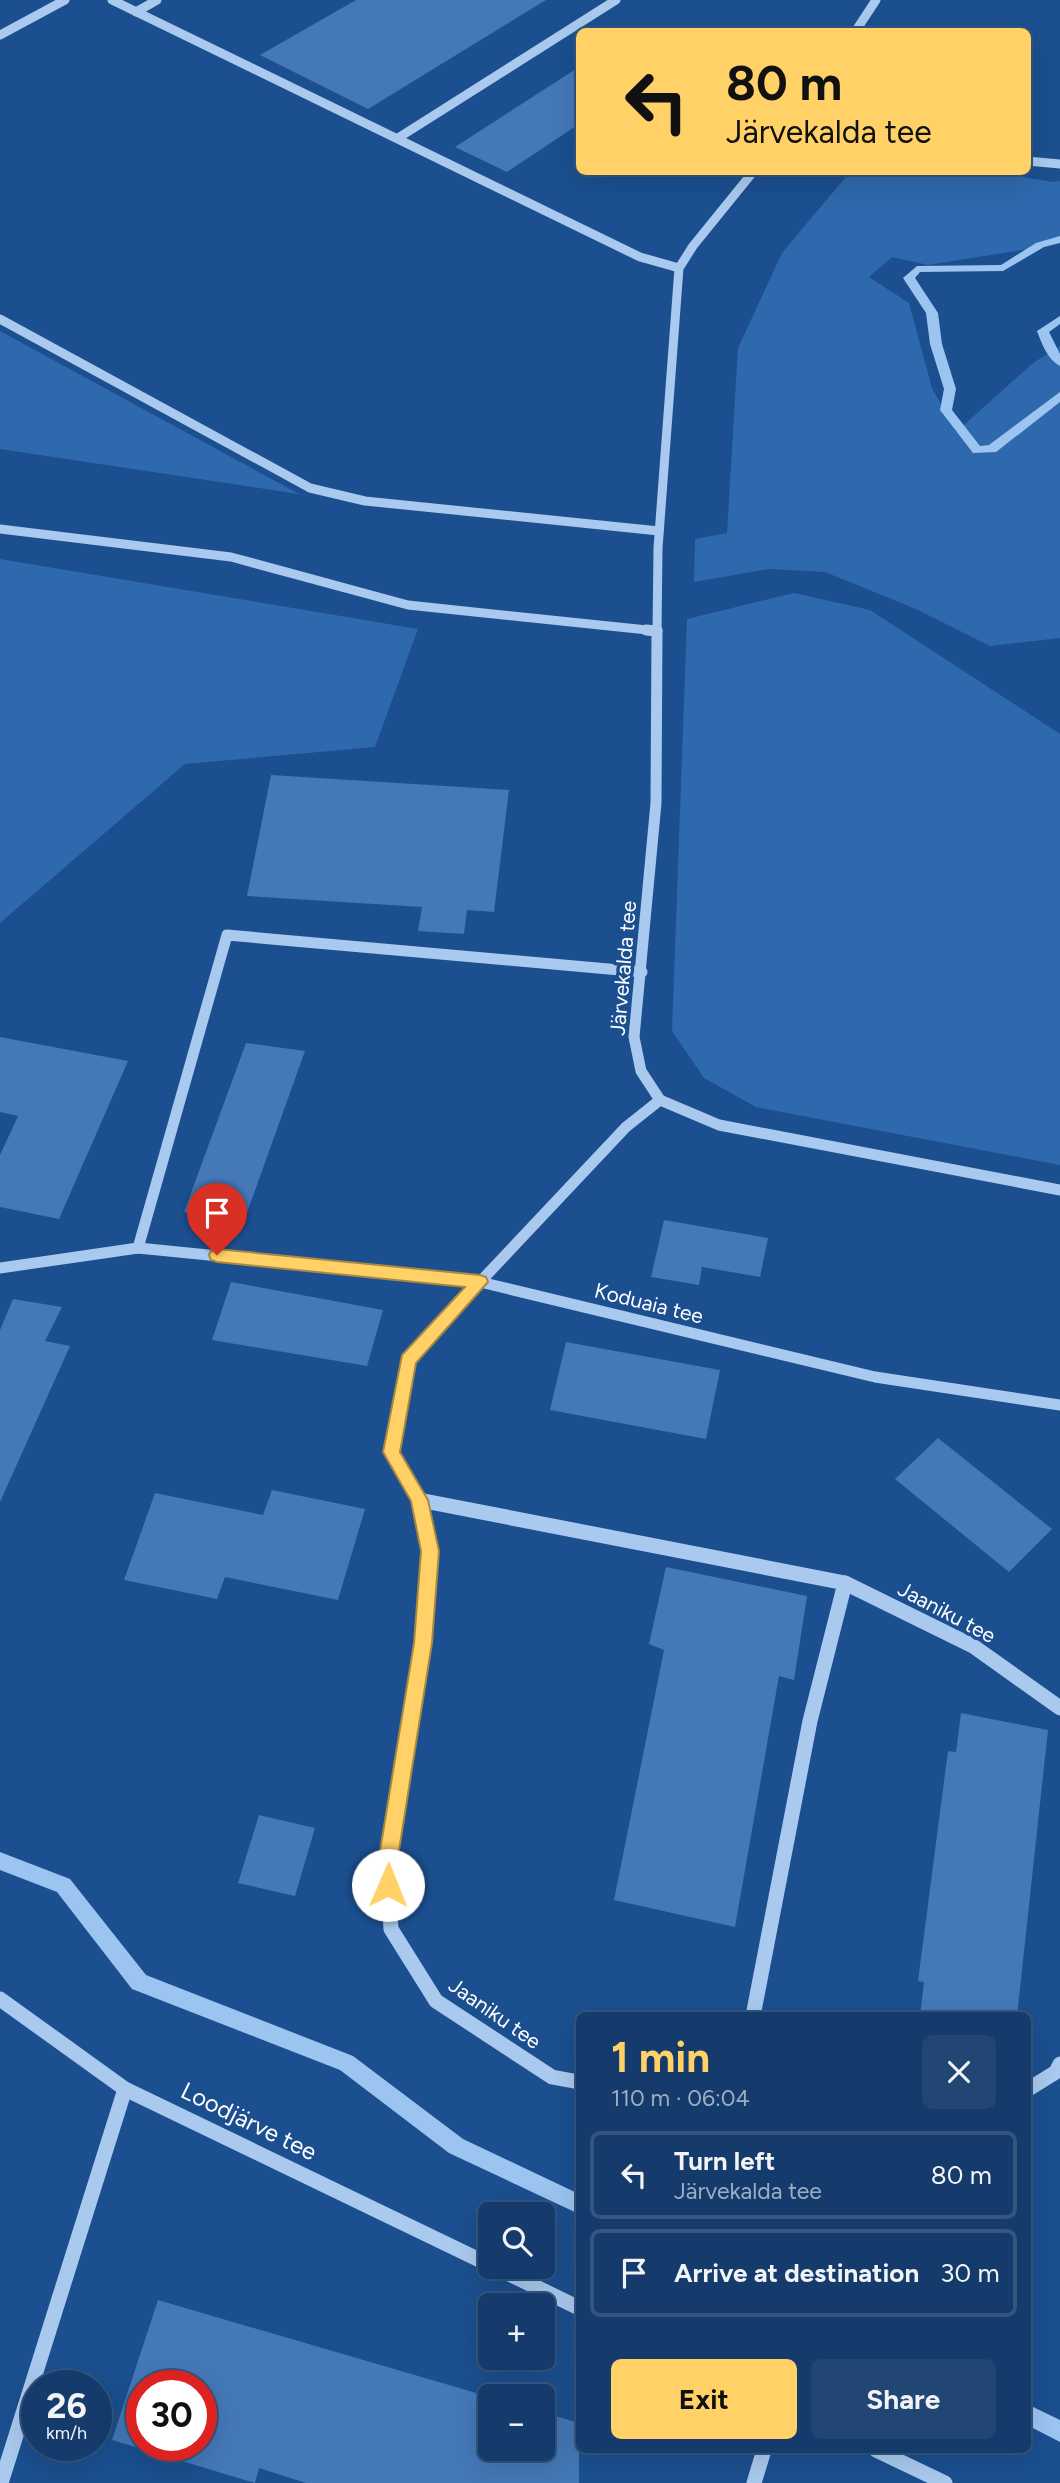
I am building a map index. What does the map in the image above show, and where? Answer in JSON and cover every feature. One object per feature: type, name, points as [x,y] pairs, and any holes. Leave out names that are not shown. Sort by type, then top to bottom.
[{"type":"street","points":[[0,35],[65,0]]},
{"type":"street","points":[[112,0],[640,257],[680,268]]},
{"type":"street","points":[[136,12],[157,0]]},
{"type":"street","points":[[398,138],[616,0]]},
{"type":"street","points":[[858,28],[876,0]]},
{"type":"street","points":[[1031,161],[1060,164]]},
{"type":"street","points":[[658,548],[680,268],[694,246],[752,175]]},
{"type":"street","points":[[0,319],[310,488],[365,501],[659,531]]},
{"type":"street","points":[[0,529],[231,557],[408,605],[657,631]]},
{"type":"street","name":"Järvekalda tee","points":[[658,548],[656,803],[634,1037],[641,1071],[660,1100]]},
{"type":"street","points":[[138,1248],[227,935],[642,972]]},
{"type":"street","points":[[0,1268],[138,1248],[480,1282],[626,1127],[660,1100],[719,1125],[1060,1190]]},
{"type":"street","name":"Koduaia tee","points":[[480,1282],[876,1377],[1060,1405]]},
{"type":"street","name":"Jaaniku tee","points":[[480,1282],[408,1360],[391,1452],[419,1500],[430,1551],[423,1643],[387,1863],[391,1929],[436,2001],[552,2077],[576,2081]]},
{"type":"street","name":"Jaaniku tee","points":[[419,1500],[845,1583],[973,1646],[1060,1708]]},
{"type":"street","points":[[754,2012],[810,1721],[845,1583]]},
{"type":"street","name":"Loodjärve tee","points":[[0,1999],[125,2089],[478,2259]]},
{"type":"street","points":[[1031,2088],[1056,2072],[1060,2064]]},
{"type":"street","points":[[1,2483],[125,2089]]},
{"type":"street","name":"Loodjärve tee","points":[[519,2279],[576,2307]]},
{"type":"street","points":[[754,2483],[763,2453]]},
{"type":"street","points":[[882,2453],[945,2483]]},
{"type":"shaded area","points":[[847,175],[1009,175],[1060,181],[1060,241],[1047,246],[928,265],[892,257],[869,277],[909,303],[932,388],[956,432],[1033,363],[1060,346],[1060,638],[990,646],[916,609],[825,572],[769,569],[694,582],[695,539],[727,533],[738,348],[782,253]]},
{"type":"shaded area","points":[[0,331],[299,494],[0,449]]},
{"type":"shaded area","points":[[0,559],[418,629],[375,747],[185,764],[0,923]]},
{"type":"shaded area","points":[[794,593],[870,610],[1060,734],[1060,1165],[756,1107],[704,1078],[672,1031],[687,619]]},
{"type":"building","points":[[356,0],[546,0],[368,109],[260,55]]},
{"type":"building","points":[[576,69],[576,126],[507,172],[455,147]]},
{"type":"building","points":[[271,775],[509,790],[494,912],[467,910],[464,934],[418,931],[422,907],[247,896]]},
{"type":"building","points":[[0,1037],[128,1061],[59,1219],[0,1207],[0,1155],[18,1116],[0,1112]]},
{"type":"building","points":[[246,1043],[305,1051],[243,1224],[184,1212]]},
{"type":"building","points":[[664,1220],[768,1238],[760,1277],[702,1267],[699,1285],[651,1277]]},
{"type":"building","points":[[231,1282],[383,1310],[367,1366],[212,1340]]},
{"type":"building","points":[[13,1299],[62,1307],[45,1341],[70,1346],[0,1502],[0,1330]]},
{"type":"building","points":[[566,1342],[720,1370],[706,1439],[550,1410]]},
{"type":"building","points":[[938,1438],[1052,1529],[1009,1572],[895,1479]]},
{"type":"building","points":[[272,1490],[365,1509],[338,1600],[225,1577],[217,1599],[124,1580],[155,1493],[263,1515]]},
{"type":"building","points":[[666,1567],[807,1596],[794,1680],[779,1676],[735,1927],[614,1900],[664,1650],[649,1644]]},
{"type":"building","points":[[961,1713],[1048,1730],[1017,2012],[920,2012],[924,1982],[918,1981],[948,1751],[956,1752]]},
{"type":"building","points":[[259,1815],[315,1828],[295,1896],[238,1883]]},
{"type":"building","points":[[158,2300],[478,2393],[478,2461],[555,2461],[555,2416],[576,2422],[579,2483],[306,2483],[259,2468],[255,2483],[182,2461],[217,2461],[217,2370],[135,2370]]},
{"type":"building","points":[[126,2397],[126,2444],[112,2440]]},
{"type":"waterway","points":[[1060,239],[1040,245],[1003,268],[917,269],[909,278],[932,313],[936,344],[950,389],[946,410],[977,450],[992,449],[1060,396]]},
{"type":"waterway","points":[[1060,319],[1043,331],[1048,346],[1060,362]]},
{"type":"waterway","points":[[0,1861],[63,1885],[139,1982],[346,2063],[456,2146],[576,2203]]},
{"type":"waterway","points":[[1031,2416],[1060,2431]]},
{"type":"route","points":[[217,1255],[480,1282],[408,1360],[391,1452],[419,1500],[430,1551],[423,1643],[387,1863],[388,1885]]}]
